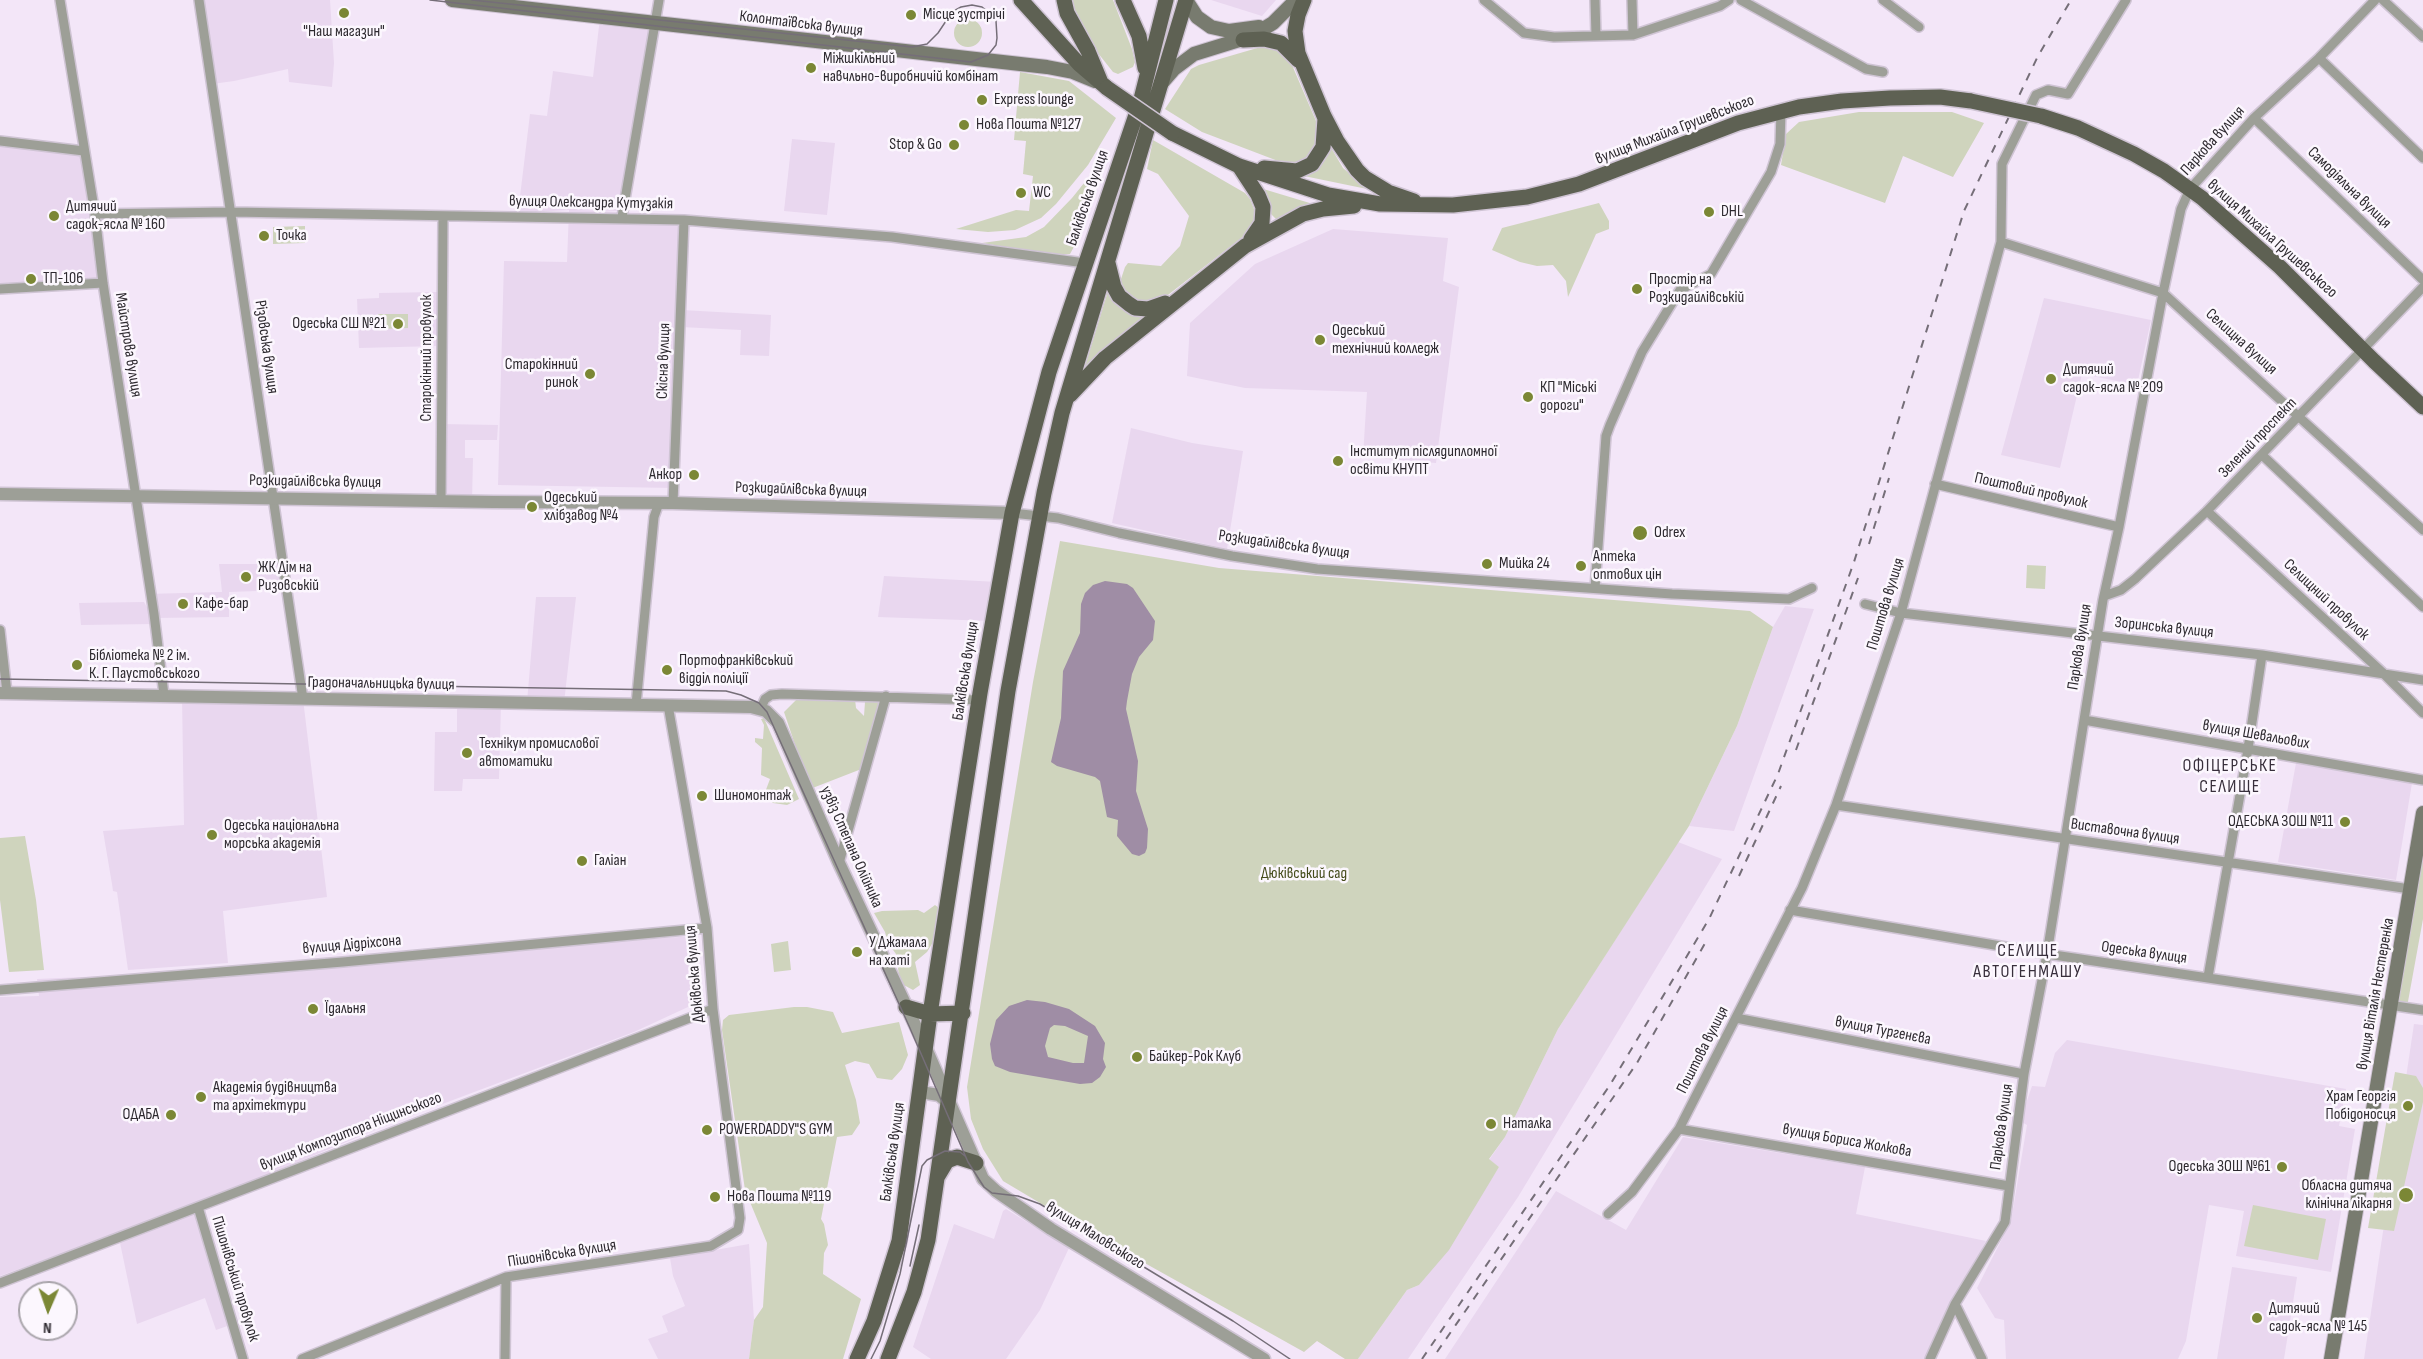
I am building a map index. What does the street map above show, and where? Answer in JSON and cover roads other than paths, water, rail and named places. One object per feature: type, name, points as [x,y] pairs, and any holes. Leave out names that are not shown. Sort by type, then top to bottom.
[{"type":"main road","name":"Колонтаївська вулиця","points":[[452,0],[1066,70],[1088,77],[1104,86]]},
{"type":"main road","name":"вулиця Михайла Грушевського","points":[[1021,0],[1079,64],[1104,86],[1172,133],[1237,165],[1328,195],[1380,204],[1435,206],[1511,200],[1555,191],[1607,175],[1738,123],[1781,111],[1834,102],[1879,98],[1940,97],[1971,101],[2041,116],[2078,128],[2114,145],[2150,163],[2190,189],[2234,224],[2280,267],[2423,407]]},
{"type":"main road","points":[[1064,0],[1067,13],[1104,86]]},
{"type":"main road","points":[[1124,0],[1153,84],[1194,54],[1243,40],[1264,39],[1281,43],[1302,65]]},
{"type":"main road","name":"Балківська вулиця","points":[[888,1359],[900,1333],[928,1240],[963,1013],[1008,691],[1040,515],[1066,400],[1108,261],[1153,84],[1166,0]]},
{"type":"main road","points":[[1186,0],[1197,17],[1204,23],[1220,29],[1240,31],[1273,23]]},
{"type":"main road","name":"Балківська вулиця","points":[[857,1359],[874,1322],[898,1241],[925,1046],[979,700],[1012,513],[1049,372],[1085,263],[1186,0]]},
{"type":"main road","points":[[1243,40],[1273,23],[1296,0]]},
{"type":"main road","points":[[1304,0],[1295,31],[1296,46],[1324,116],[1347,156],[1365,178],[1388,192],[1435,206]]},
{"type":"main road","points":[[1237,165],[1287,171],[1306,168],[1318,159],[1323,147],[1326,138],[1324,116]]},
{"type":"main road","points":[[1237,165],[1258,195],[1263,213],[1260,230],[1245,246]]},
{"type":"main road","points":[[1066,400],[1104,358],[1245,246],[1293,218],[1313,211],[1380,204]]},
{"type":"main road","points":[[1108,261],[1116,292],[1135,308],[1148,309],[1179,297]]},
{"type":"main road","name":"вулиця Віталія Нестеренка","points":[[2331,1359],[2423,813]]},
{"type":"main road","points":[[906,1007],[930,1014],[963,1013]]},
{"type":"main road","points":[[937,1178],[947,1161],[957,1156],[976,1163]]},
{"type":"street","name":"Майстрова вулиця","points":[[60,0],[95,214],[103,283],[164,695]]},
{"type":"street","name":"Різовська вулиця","points":[[199,0],[303,699]]},
{"type":"street","points":[[622,217],[659,0]]},
{"type":"street","points":[[1484,0],[1524,33],[1554,37],[1633,35],[1720,6],[1728,0]]},
{"type":"street","points":[[1595,0],[1596,36]]},
{"type":"street","points":[[1632,0],[1633,35]]},
{"type":"street","points":[[1741,0],[1866,69],[1883,72]]},
{"type":"street","points":[[1883,0],[1919,27]]},
{"type":"street","name":"Поштова вулиця","points":[[1608,1214],[1632,1192],[1679,1129],[1802,888],[1836,805],[1900,613],[2001,242],[2002,164],[2036,95],[2048,90],[2068,94],[2126,0]]},
{"type":"street","name":"Паркова вулиця","points":[[1930,1359],[1956,1304],[2005,1222],[2024,1074],[2047,954],[2097,636],[2181,209],[2190,189],[2254,118],[2319,58],[2375,0]]},
{"type":"street","points":[[2383,0],[2423,37]]},
{"type":"street","points":[[2319,58],[2423,158]]},
{"type":"street","points":[[1595,588],[1606,436],[1610,425],[1642,352],[1680,290],[1711,274],[1771,172],[1780,144],[1781,111]]},
{"type":"street","name":"Самодіяльна вулиця","points":[[2254,118],[2423,280]]},
{"type":"street","points":[[0,141],[84,151]]},
{"type":"street","name":"вулиця Олександра Кутузакія","points":[[95,214],[232,212],[684,219],[892,237],[1085,263]]},
{"type":"street","name":"Старокінний провулок","points":[[441,501],[443,216]]},
{"type":"street","name":"Cкісна вулиця","points":[[673,503],[684,219]]},
{"type":"street","name":"Селищна вулиця","points":[[2001,242],[2163,293],[2423,530]]},
{"type":"street","points":[[0,289],[103,283]]},
{"type":"street","name":"Зелений проспект","points":[[2104,596],[2121,590],[2135,579],[2207,511],[2423,287]]},
{"type":"street","points":[[2262,455],[2423,607]]},
{"type":"street","name":"Поштовий провулок","points":[[1935,484],[2119,527]]},
{"type":"street","name":"Розкидайлівська вулиця","points":[[0,495],[673,503],[1012,513],[1040,515],[1232,556],[1317,569],[1789,599],[1812,588]]},
{"type":"street","points":[[636,705],[654,517],[659,503]]},
{"type":"street","name":"Селищний провулок","points":[[2207,511],[2382,672],[2423,713]]},
{"type":"street","name":"Зоринська вулиця","points":[[1865,604],[1900,613],[2262,655],[2423,680]]},
{"type":"street","points":[[0,630],[4,693]]},
{"type":"street","points":[[2208,977],[2262,655]]},
{"type":"street","name":"Градоначальницька вулиця","points":[[4,693],[761,708]]},
{"type":"street","points":[[761,708],[765,699],[771,695],[979,700]]},
{"type":"street","points":[[839,862],[886,696]]},
{"type":"street","name":"Дюківська вулиця","points":[[668,705],[707,928],[713,1009],[740,1218],[738,1230],[730,1236]]},
{"type":"street","name":"узвіз Степана Олійника","points":[[761,708],[772,715],[778,723],[839,862],[925,1046],[949,1104]]},
{"type":"street","name":"вулиця Шевальових","points":[[2084,720],[2423,780]]},
{"type":"street","name":"Виставочна вулиця","points":[[1836,805],[2410,889]]},
{"type":"street","name":"Одеська вулиця","points":[[1790,910],[2047,954],[2423,1010]]},
{"type":"street","name":"вулиця Дідріхсона","points":[[0,990],[343,962],[707,928]]},
{"type":"street","name":"вулиця Композитора Ніщинського","points":[[0,1283],[713,1009]]},
{"type":"street","name":"вулиця Тургенєва","points":[[1736,1018],[2024,1074]]},
{"type":"street","points":[[920,1092],[939,1095],[949,1104]]},
{"type":"street","name":"вулиця Маловського","points":[[949,1104],[983,1179],[996,1191],[1051,1229],[1264,1359]]},
{"type":"street","name":"вулиця Бориса Жолкова","points":[[1679,1129],[2009,1185]]},
{"type":"street","name":"Пішонівський провулок","points":[[198,1207],[243,1359]]},
{"type":"street","name":"Пішонівська вулиця","points":[[302,1359],[506,1277],[711,1246],[730,1236]]},
{"type":"street","points":[[505,1359],[506,1277]]},
{"type":"street","points":[[1956,1304],[1982,1359]]},
{"type":"tram line","points":[[430,0],[971,62],[988,55],[996,45],[997,38],[996,21],[991,14],[982,7],[972,5],[952,12],[938,33],[927,44],[912,47],[472,0]]},
{"type":"tram line","points":[[0,679],[726,691],[759,703],[767,712],[968,1162],[984,1187],[992,1193],[1018,1196],[1040,1204],[1233,1321],[1290,1359]]},
{"type":"tram line","points":[[871,1359],[880,1341],[900,1274],[922,1166],[927,1160],[945,1151],[960,1152],[965,1156]]},
{"type":"tram line","points":[[910,1266],[919,1225]]},
{"type":"railway","points":[[1422,1359],[1610,1085],[1709,919],[1778,774],[1854,562],[1964,211],[2038,56],[2071,0]]},
{"type":"railway","points":[[1869,544],[1889,478]]},
{"type":"railway","points":[[1796,750],[1858,578]]},
{"type":"railway","points":[[1739,876],[1781,786]]},
{"type":"railway","points":[[1437,1352],[1637,1063],[1708,938]]},
{"type":"place","name":"\"Наш магазин\"","points":[[344,13]]},
{"type":"place","name":"Місце зустрічі","points":[[911,15]]},
{"type":"place","name":"Міжшкільний навчльно-виробничій комбінат","points":[[811,68]]},
{"type":"place","name":"Express lounge","points":[[982,100]]},
{"type":"place","name":"Нова Пошта №127","points":[[964,125]]},
{"type":"place","name":"Stop & Go","points":[[954,145]]},
{"type":"place","name":"WC","points":[[1021,193]]},
{"type":"place","name":"DHL","points":[[1709,212]]},
{"type":"place","name":"Дитячий садок-ясла № 160","points":[[54,216]]},
{"type":"place","name":"Точка","points":[[264,236]]},
{"type":"place","name":"ТП-106","points":[[31,279]]},
{"type":"place","name":"Простір на Розкидайлівській","points":[[1637,289]]},
{"type":"place","name":"Одеська СШ №21","points":[[398,324]]},
{"type":"place","name":"Одеський технічний колледж","points":[[1320,340]]},
{"type":"place","name":"Старокінний ринок","points":[[590,374]]},
{"type":"place","name":"Дитячий садок-ясла № 209","points":[[2051,379]]},
{"type":"place","name":"КП \"Міські дороги\"","points":[[1528,397]]},
{"type":"place","name":"Інститут післядипломної освіти КНУПТ","points":[[1338,461]]},
{"type":"place","name":"Анкор","points":[[694,475]]},
{"type":"place","name":"Одеський хлібзавод №4","points":[[532,507]]},
{"type":"place","name":"Odrex","points":[[1640,533]]},
{"type":"place","name":"Мийка 24","points":[[1487,564]]},
{"type":"place","name":"Аптека оптових цін","points":[[1581,566]]},
{"type":"place","name":"ЖК Дім на Ризовській","points":[[246,577]]},
{"type":"place","name":"Кафе-бар","points":[[183,604]]},
{"type":"place","name":"Бібліотека № 2 ім. К. Г. Паустовського","points":[[77,665]]},
{"type":"place","name":"Портофранківський відділ поліції","points":[[667,670]]},
{"type":"place","name":"Технікум промислової автоматики","points":[[467,753]]},
{"type":"place","name":"Шиномонтаж","points":[[702,796]]},
{"type":"place","name":"ОДЕСЬКА ЗОШ №11","points":[[2345,822]]},
{"type":"place","name":"Одеська національна морська академія","points":[[212,835]]},
{"type":"place","name":"Галіан","points":[[582,861]]},
{"type":"place","name":"У Джамала на хаті","points":[[857,952]]},
{"type":"place","name":"Їдальня","points":[[313,1009]]},
{"type":"place","name":"Байкер-Рок Клуб","points":[[1137,1057]]},
{"type":"place","name":"Академія будівництва та архітектури","points":[[201,1097]]},
{"type":"place","name":"Храм Георгія Побідоносця","points":[[2408,1106]]},
{"type":"place","name":"ОДАБА","points":[[171,1115]]},
{"type":"place","name":"Наталка","points":[[1491,1124]]},
{"type":"place","name":"POWERDADDY\"S GYM","points":[[707,1130]]},
{"type":"place","name":"Одеська ЗОШ №61","points":[[2282,1167]]},
{"type":"place","name":"Обласна дитяча клінічна лікарня","points":[[2406,1195]]},
{"type":"place","name":"Нова Пошта №119","points":[[715,1197]]},
{"type":"place","name":"Дитячий садок-ясла № 145","points":[[2257,1318]]},
{"type":"district","name":"ОФІЦЕРСЬКЕ СЕЛИЩЕ","points":[[2230,776]]},
{"type":"district","name":"СЕЛИЩЕ АВТОГЕНМАШУ","points":[[2028,961]]},
{"type":"park label","name":"Дюківський сад","points":[[1304,874]]}]
